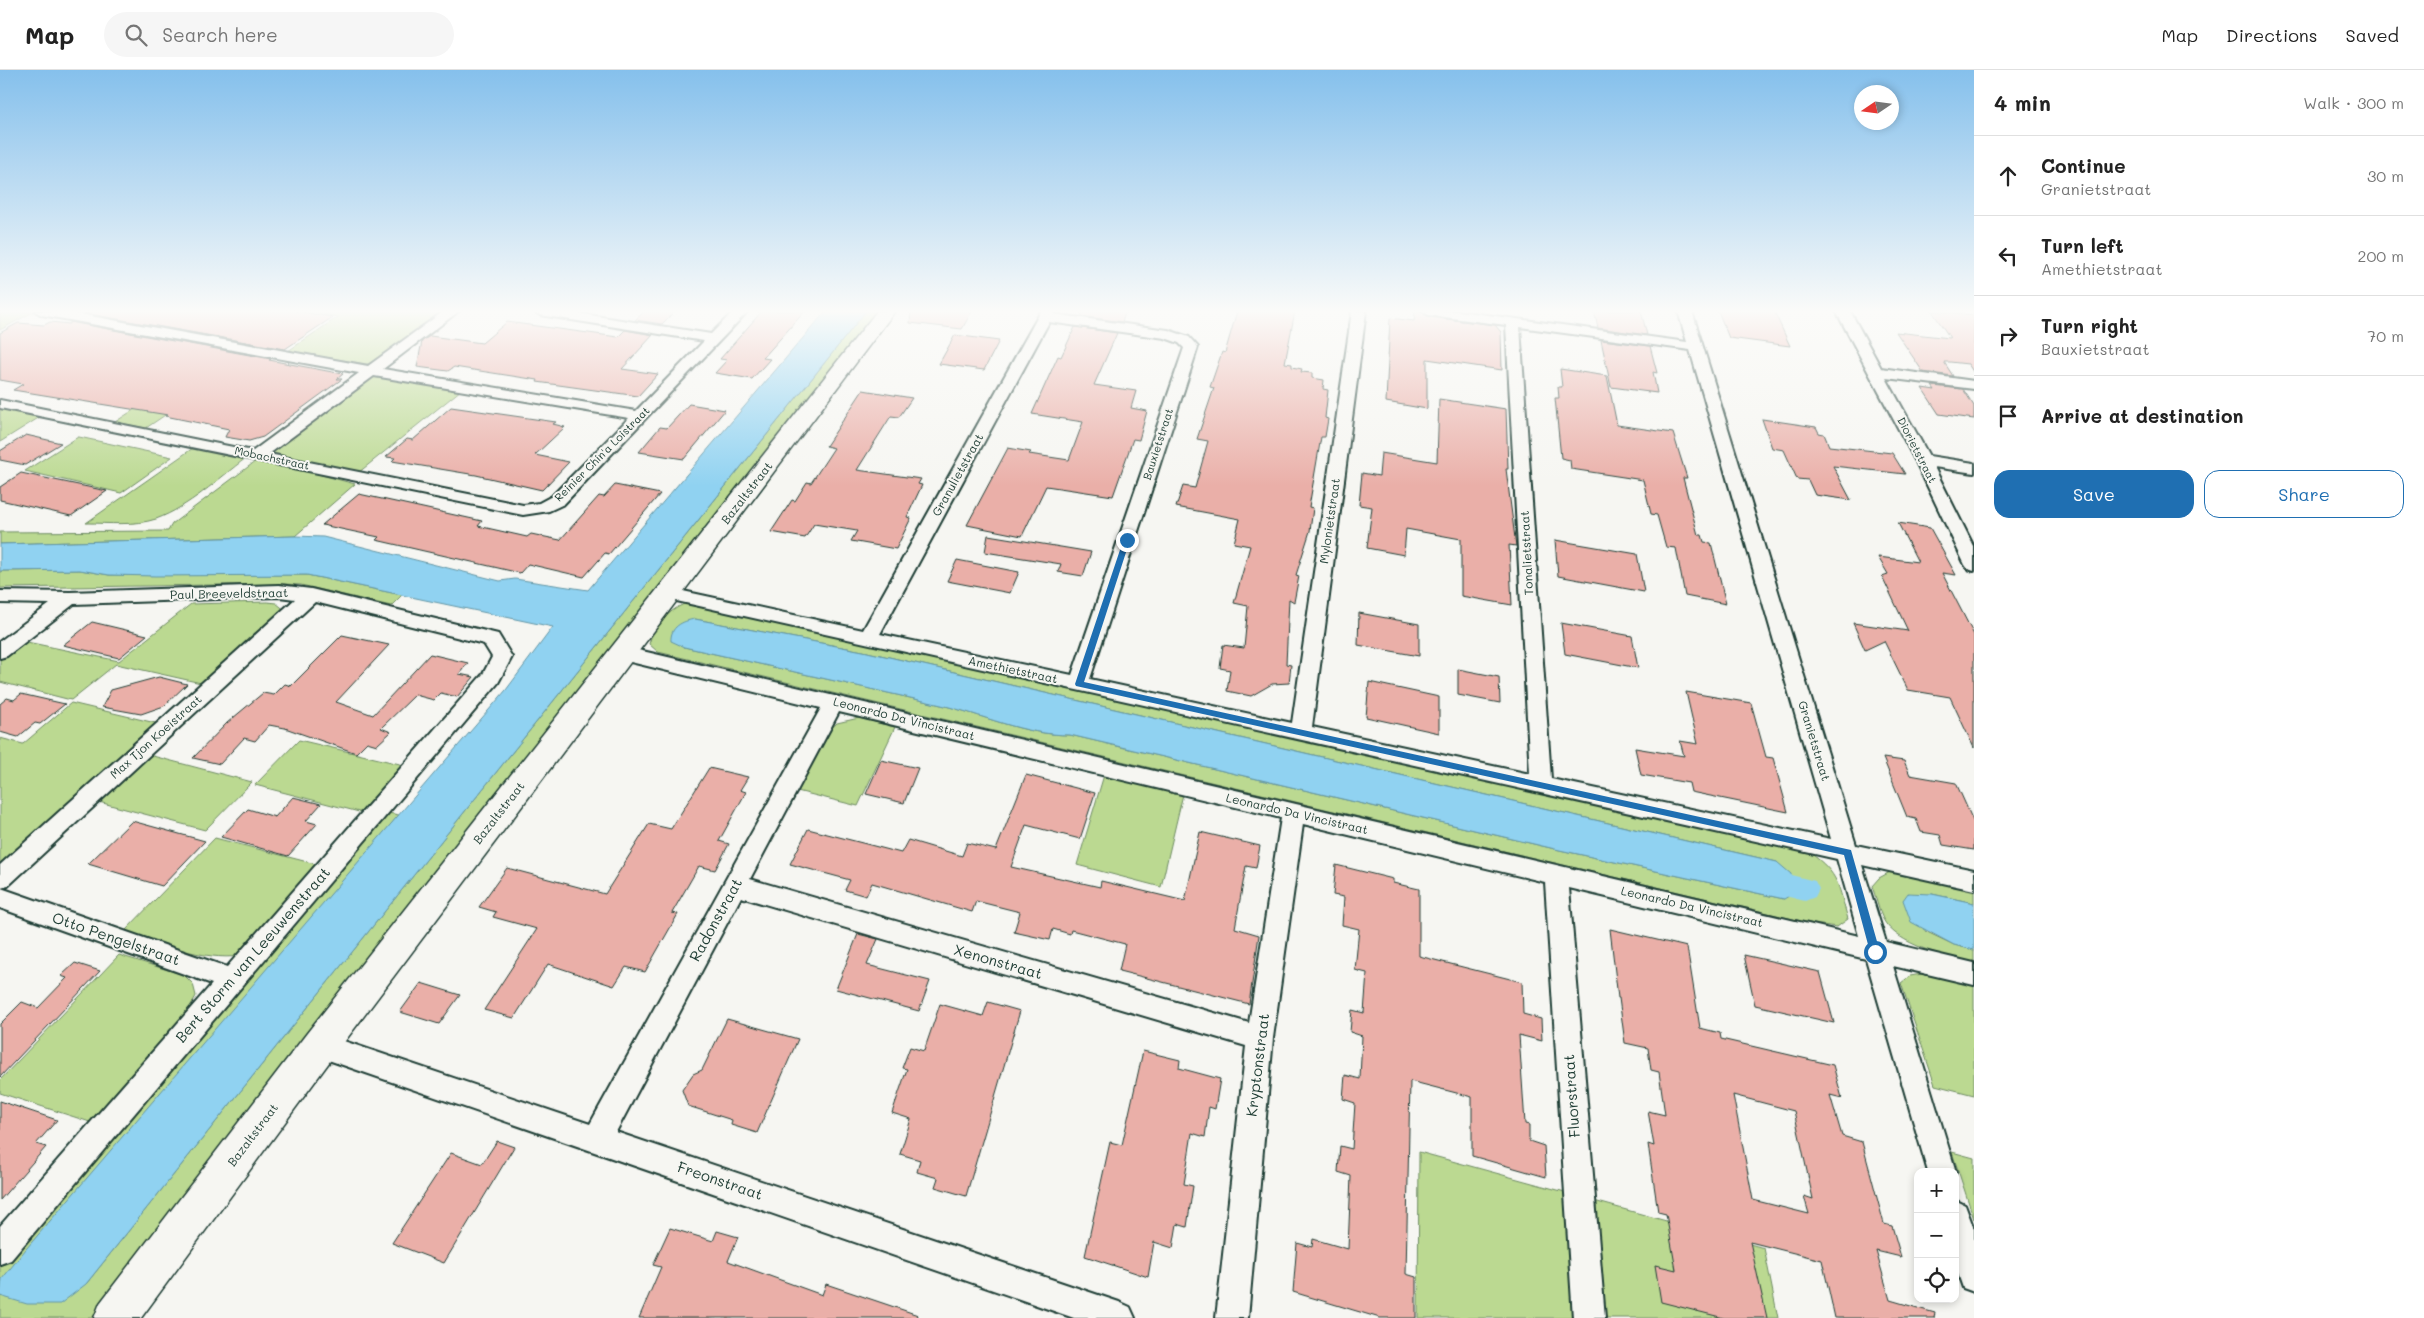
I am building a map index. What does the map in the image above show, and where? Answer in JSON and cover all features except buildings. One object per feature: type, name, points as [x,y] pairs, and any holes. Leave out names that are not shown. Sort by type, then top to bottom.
[{"type":"street","points":[[362,369],[641,416]]},
{"type":"street","name":"Reinier Chin'a Loistraat","points":[[543,507],[558,500],[685,369]]},
{"type":"street","name":"Bazaltstraat","points":[[115,1318],[320,1045],[841,369]]},
{"type":"street","name":"Granulietstraat","points":[[868,638],[1016,369]]},
{"type":"street","name":"Bauxietstraat","points":[[1079,684],[1183,369]]},
{"type":"street","name":"Mylonietstraat","points":[[1301,732],[1351,369]]},
{"type":"street","name":"Tonalietstraat","points":[[1516,369],[1541,784]]},
{"type":"street","name":"Granietstraat","points":[[1703,369],[1941,1168]]},
{"type":"street","name":"Diorietstraat","points":[[1875,369],[1974,565]]},
{"type":"street","points":[[256,455],[372,371]]},
{"type":"street","points":[[1876,372],[1974,385]]},
{"type":"street","name":"Mobachstraat","points":[[0,404],[523,510],[543,507]]},
{"type":"street","points":[[1922,460],[1974,468]]},
{"type":"street","name":"Paul Breeveldstraat","points":[[0,597],[70,598],[279,591],[311,596],[491,639],[502,657]]},
{"type":"street","name":"Amethietstraat","points":[[668,594],[1974,880]]},
{"type":"street","name":"Max Tjon Koeistraat","points":[[0,879],[311,596]]},
{"type":"street","points":[[0,651],[70,598]]},
{"type":"street","name":"Leonardo Da Vincistraat","points":[[621,653],[1974,974]]},
{"type":"street","name":"Bert Storm van Leeuwenstraat","points":[[0,1249],[491,678],[502,657]]},
{"type":"street","name":"Radonstraat","points":[[597,1139],[834,702]]},
{"type":"street","name":"Kryptonstraat","points":[[1232,1318],[1260,1038],[1293,813]]},
{"type":"street","name":"Fluorstraat","points":[[1556,875],[1589,1318]]},
{"type":"street","name":"Xenonstraat","points":[[735,885],[1260,1038]]},
{"type":"street","name":"Otto Pengelstraat","points":[[0,898],[232,980]]},
{"type":"street","name":"Freonstraat","points":[[320,1045],[1119,1318]]},
{"type":"street","points":[[1959,1228],[1974,1277]]},
{"type":"green space","points":[[819,369],[833,369],[92,1318],[0,1318],[0,1257],[388,813],[399,815],[255,984],[86,1284]]},
{"type":"green space","points":[[379,374],[461,390],[358,473],[273,453],[274,447],[371,376]]},
{"type":"green space","points":[[172,385],[202,390],[146,428],[115,422]]},
{"type":"green space","points":[[0,408],[40,417],[0,442]]},
{"type":"green space","points":[[78,437],[172,457],[121,493],[25,471]]},
{"type":"green space","points":[[193,448],[246,458],[192,500],[156,519],[130,523],[86,523]]},
{"type":"green space","points":[[256,461],[269,461],[355,484],[295,536],[0,544],[0,532],[168,531],[172,524]]},
{"type":"green space","points":[[80,570],[109,575],[307,575],[402,595],[391,606],[301,585],[285,584],[0,588],[0,571]]},
{"type":"green space","points":[[276,603],[286,611],[210,685],[116,664],[71,700],[0,682],[0,658],[22,641],[119,661],[191,604]]},
{"type":"green space","points":[[684,604],[697,604],[1810,853],[1833,874],[1848,919],[1837,927],[1814,924],[658,652],[649,644],[651,638],[662,620]],"holes":[[[695,619],[863,651],[1777,862],[1784,899],[1555,849],[1070,735],[1036,732],[954,708],[684,647]]]},
{"type":"green space","points":[[71,703],[164,725],[0,872],[0,738],[23,744]]},
{"type":"green space","points":[[859,718],[895,727],[858,806],[797,791],[829,730],[837,723]]},
{"type":"green space","points":[[299,740],[404,765],[363,813],[255,785]]},
{"type":"green space","points":[[145,754],[252,782],[205,830],[95,801]]},
{"type":"green space","points":[[1104,775],[1183,794],[1161,887],[1077,865]]},
{"type":"green space","points":[[215,838],[327,867],[241,956],[211,956],[182,950],[125,931]]},
{"type":"green space","points":[[1890,872],[1974,888],[1974,903],[1932,894],[1925,931],[1954,945],[1974,950],[1974,963],[1924,949],[1899,936],[1890,928],[1881,915],[1872,886],[1879,878]]},
{"type":"green space","points":[[119,955],[184,975],[193,984],[196,996],[186,1014],[90,1122],[0,1093],[0,1080]]},
{"type":"green space","points":[[1922,974],[1938,975],[1974,983],[1974,1095],[1935,1085],[1901,983],[1910,976]]},
{"type":"green space","points":[[1419,1152],[1565,1192],[1574,1318],[1418,1318]]},
{"type":"green space","points":[[1952,1152],[1974,1158],[1974,1219],[1959,1173],[1959,1168],[1957,1168]]},
{"type":"green space","points":[[1594,1201],[1764,1248],[1778,1318],[1604,1318]]},
{"type":"water","points":[[776,369],[819,369],[86,1284],[60,1304],[27,1304],[0,1296],[2,1279],[26,1249],[506,690],[553,627],[307,575],[155,576],[109,575],[80,570],[0,571],[0,544],[295,536],[323,537],[500,581],[515,579],[588,590]]},
{"type":"water","points":[[695,619],[863,651],[1777,862],[1791,874],[1794,893],[1784,899],[1555,849],[1070,735],[1036,732],[1019,728],[954,708],[684,647],[671,641],[672,632],[675,628],[686,621]]},
{"type":"water","points":[[1908,893],[1932,894],[1974,903],[1974,950],[1954,945],[1911,922],[1903,900]]},
{"type":"waterway","points":[[1763,880],[1805,889]]},
{"type":"route","points":[[1127,540],[1079,684],[1848,852],[1875,952]]}]
